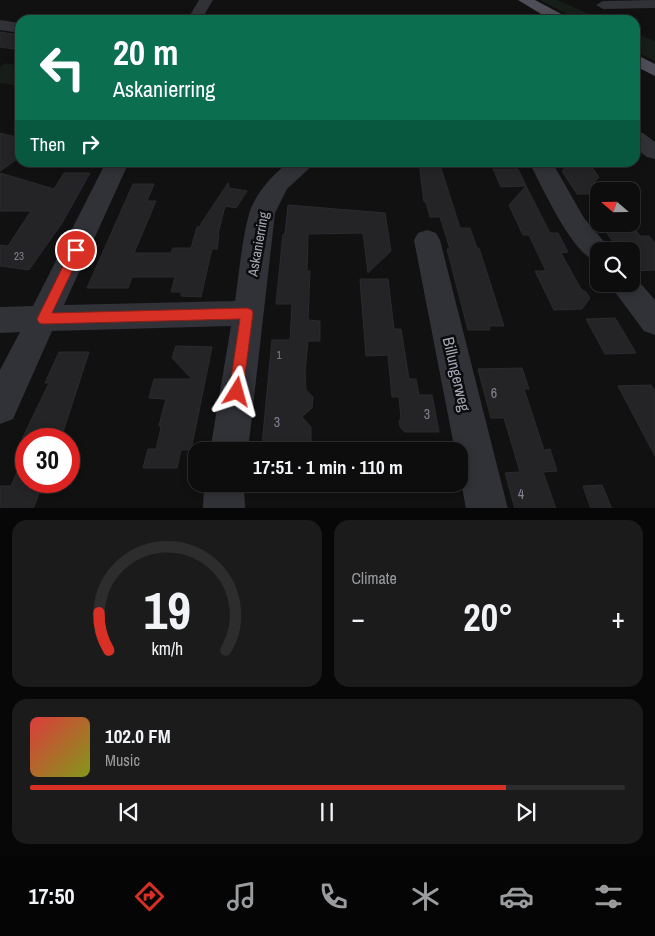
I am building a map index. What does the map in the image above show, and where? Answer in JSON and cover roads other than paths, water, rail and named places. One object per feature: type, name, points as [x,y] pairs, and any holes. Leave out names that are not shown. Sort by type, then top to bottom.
[{"type":"main road","points":[[525,0],[553,15]]},
{"type":"main road","points":[[640,62],[655,71]]},
{"type":"street","points":[[197,15],[206,0]]},
{"type":"street","points":[[603,5],[655,4]]},
{"type":"street","points":[[0,25],[15,27]]},
{"type":"street","points":[[640,142],[655,152]]},
{"type":"street","points":[[0,407],[116,167]]},
{"type":"street","name":"Askanierring","points":[[230,442],[262,213],[271,193],[281,179],[298,167]]},
{"type":"street","points":[[543,167],[575,224],[590,242]]},
{"type":"street","name":"Billungerweg","points":[[427,240],[487,508]]},
{"type":"street","points":[[631,292],[655,322]]},
{"type":"street","points":[[0,320],[247,313]]},
{"type":"street","points":[[224,492],[224,508]]}]
